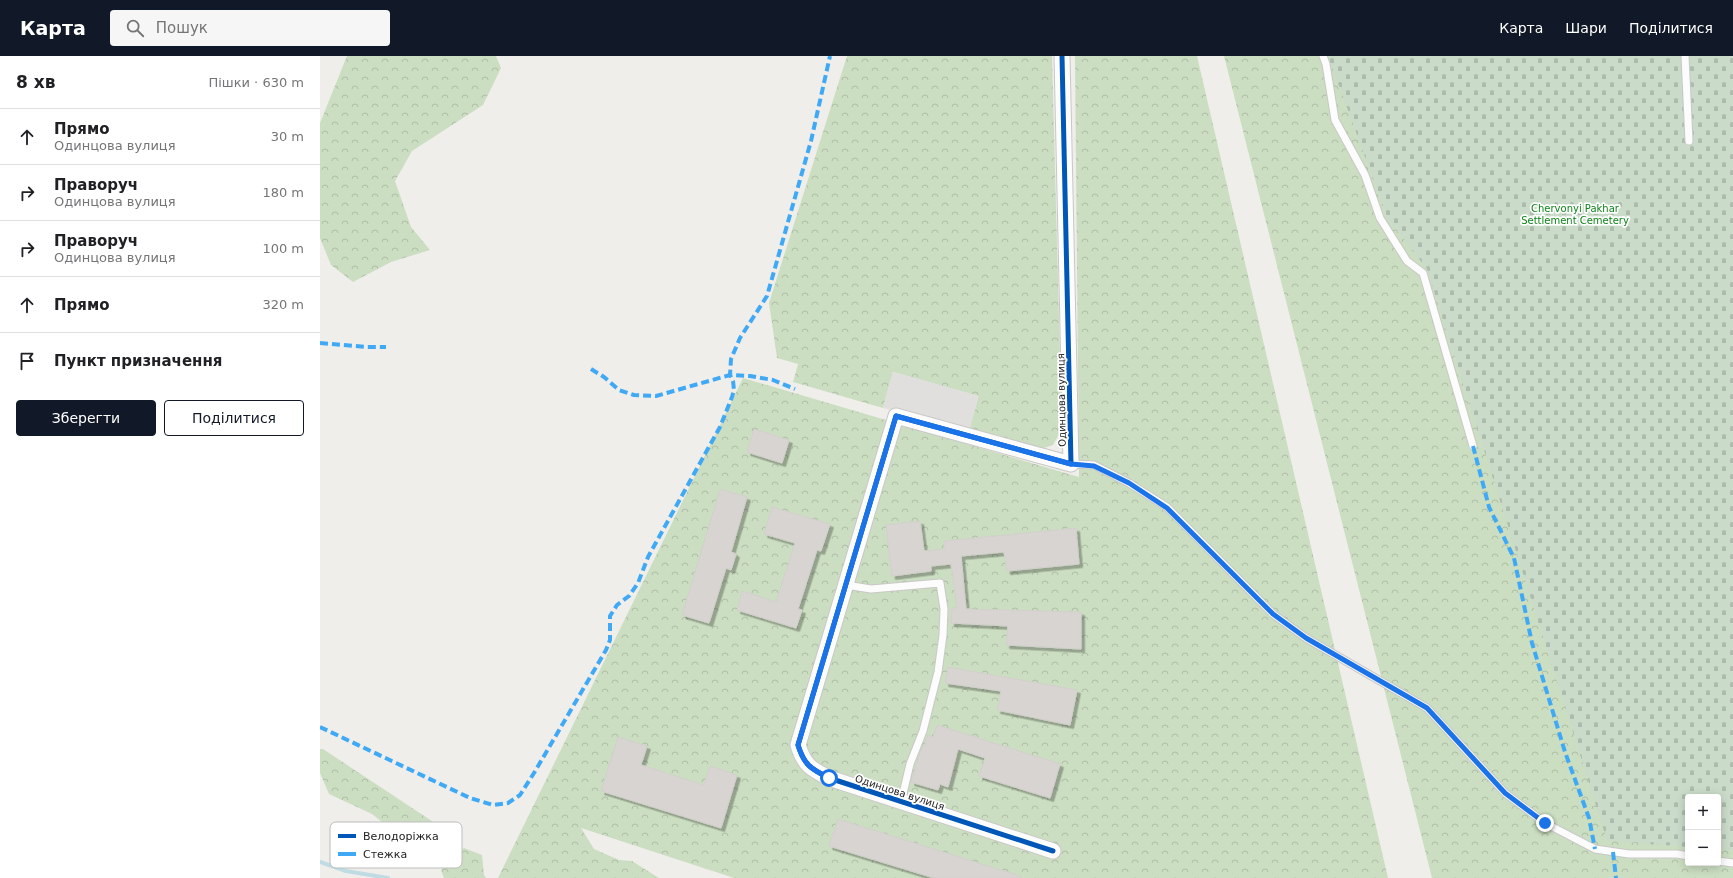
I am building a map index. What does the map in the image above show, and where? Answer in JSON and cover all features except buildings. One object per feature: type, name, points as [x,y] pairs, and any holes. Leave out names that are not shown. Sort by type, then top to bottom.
[{"type":"street","name":"Одинцова вулиця","points":[[1053,851],[829,778],[813,770],[802,758],[798,745],[896,416],[1071,464],[1062,56]]},
{"type":"lane","points":[[1323,56],[1326,64],[1335,120],[1365,175],[1380,218],[1407,261],[1422,272],[1473,446]]},
{"type":"lane","points":[[1685,56],[1689,141]]},
{"type":"lane","points":[[1071,464],[1094,466],[1129,483],[1167,508],[1273,614],[1306,638],[1427,708],[1505,793],[1545,823],[1595,849],[1630,854],[1677,854],[1685,855]]},
{"type":"lane","points":[[846,585],[871,589],[940,583],[944,609],[943,635],[938,672],[924,731],[910,764],[901,802]]},
{"type":"lane","points":[[1721,862],[1733,864]]},
{"type":"green space","points":[[347,56],[496,56],[501,68],[483,105],[412,151],[395,181],[411,227],[430,250],[391,262],[353,282],[331,265],[320,238],[320,123]]},
{"type":"green space","points":[[847,56],[1052,56],[1062,429],[1053,445],[1037,450],[969,431],[978,396],[893,372],[883,408],[793,382],[798,364],[777,358],[769,303]]},
{"type":"green space","points":[[1075,56],[1197,56],[1388,878],[734,878],[581,828],[594,849],[619,860],[632,861],[659,878],[498,878],[743,378],[1079,477]]},
{"type":"green space","name":"Chervonyi Pakhar Settlement Cemetery","points":[[1224,56],[1733,56],[1733,878],[1432,878]]},
{"type":"green space","name":"Chervonyi Pakhar Settlement Cemetery","points":[[1328,56],[1733,56],[1733,850],[1721,849],[1721,794],[1685,794],[1685,847],[1607,840],[1427,269],[1388,219]]},
{"type":"green space","points":[[320,749],[323,749],[433,822],[382,822],[372,814],[329,794],[320,773]]},
{"type":"green space","points":[[464,848],[482,855],[484,875],[486,878],[444,878],[441,870],[443,868],[462,868],[462,849]]},
{"type":"shaded area","points":[[893,372],[979,396],[969,431],[883,408]]},
{"type":"waterway","points":[[320,862],[330,865]]},
{"type":"waterway","points":[[337,868],[346,871],[388,878]]},
{"type":"marked path","points":[[320,727],[470,798],[493,805],[508,803],[520,795],[606,650],[610,640],[610,616],[617,605],[629,596],[638,583],[648,557],[720,427],[734,390],[733,381],[730,375],[731,359],[740,338],[767,296],[811,141],[830,56]]},
{"type":"marked path","points":[[320,343],[386,347]]},
{"type":"marked path","points":[[591,369],[604,377],[619,390],[634,395],[656,396],[730,375],[750,376],[773,380],[795,389]]},
{"type":"marked path","points":[[1473,446],[1489,507],[1514,558],[1532,643],[1565,752],[1589,818],[1595,849]]},
{"type":"marked path","points":[[1613,852],[1616,878]]},
{"type":"cycle path","points":[[1053,851],[829,778],[809,766],[800,752],[798,745],[896,416],[1071,464],[1062,56]]},
{"type":"route","points":[[829,778],[813,770],[802,758],[798,745],[896,416],[1071,464],[1094,466],[1129,483],[1167,508],[1273,614],[1306,638],[1373,675],[1427,708],[1505,793],[1545,823]]}]
